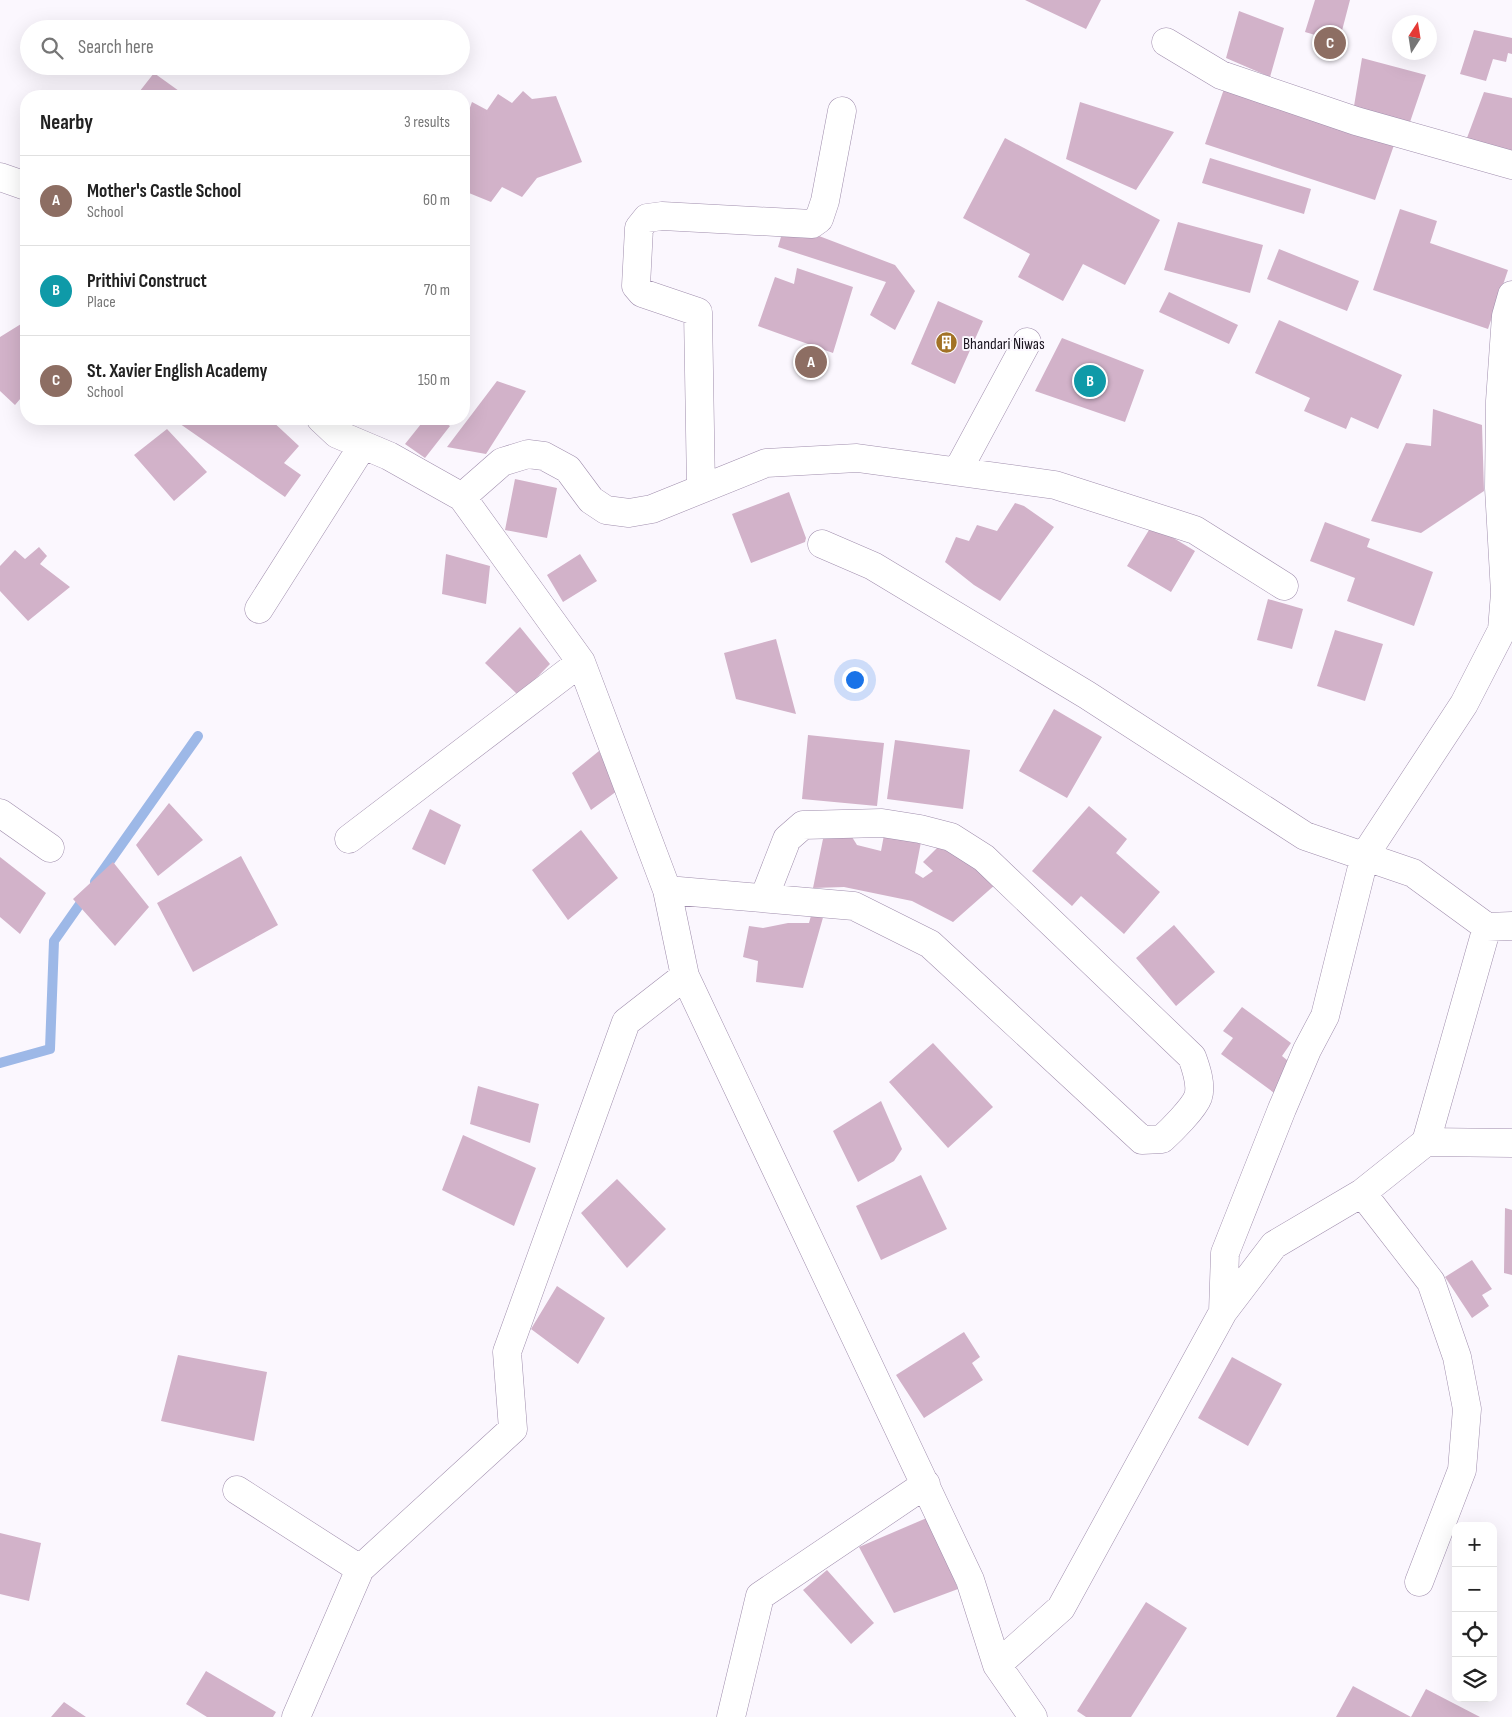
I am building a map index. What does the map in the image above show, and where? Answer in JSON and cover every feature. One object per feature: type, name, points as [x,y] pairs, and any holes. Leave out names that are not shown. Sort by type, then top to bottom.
[{"type":"street","points":[[1166,42],[1221,75],[1356,121],[1512,165]]},
{"type":"street","points":[[701,490],[698,312],[642,293],[636,286],[640,228],[647,218],[662,216],[812,224],[819,219],[825,201],[842,111]]},
{"type":"street","points":[[1223,1312],[1225,1253],[1289,1092],[1307,1050],[1325,1016],[1365,855],[1464,704],[1502,630],[1505,593],[1499,488],[1500,401],[1506,316],[1512,295]]},
{"type":"street","points":[[958,470],[1027,342]]},
{"type":"street","points":[[327,425],[337,434],[389,456],[462,497],[581,662],[667,890],[686,976],[970,1580],[997,1665],[1033,1717]]},
{"type":"street","points":[[259,609],[363,445]]},
{"type":"street","points":[[462,497],[502,462],[528,454],[544,456],[568,469],[591,500],[606,510],[629,513],[652,509],[766,463],[857,458],[1055,484],[1195,530],[1284,586]]},
{"type":"street","points":[[822,544],[873,566],[1087,695],[1305,836],[1413,873],[1499,927],[1426,1142],[1362,1193],[1274,1246],[1223,1312],[1061,1608],[997,1665]]},
{"type":"street","points":[[349,839],[581,662]]},
{"type":"street","points":[[0,813],[50,848]]},
{"type":"street","points":[[667,890],[854,906],[930,944],[1142,1140],[1162,1139],[1176,1127],[1198,1097],[1197,1074],[1192,1058],[984,858],[951,837],[882,823],[804,825],[787,839],[764,898]]},
{"type":"street","points":[[296,1717],[360,1569],[513,1429],[507,1352],[626,1022],[686,976]]},
{"type":"street","points":[[1426,1142],[1512,1143]]},
{"type":"street","points":[[1362,1193],[1431,1282],[1457,1357],[1467,1409],[1462,1470],[1419,1582]]},
{"type":"street","points":[[731,1717],[760,1596],[926,1484]]},
{"type":"street","points":[[236,1490],[360,1569]]},
{"type":"building","points":[[1025,0],[1101,0],[1086,29]]},
{"type":"building","points":[[1315,0],[1350,0],[1339,42],[1305,32]]},
{"type":"building","points":[[1239,11],[1284,28],[1270,77],[1226,58]]},
{"type":"building","points":[[1474,30],[1512,38],[1512,54],[1508,53],[1506,62],[1493,59],[1486,81],[1460,74]]},
{"type":"building","points":[[1362,58],[1426,75],[1410,122],[1354,106]]},
{"type":"building","points":[[152,75],[157,75],[178,90],[141,90]]},
{"type":"building","points":[[1224,89],[1394,145],[1375,200],[1205,144]]},
{"type":"building","points":[[523,91],[532,99],[556,96],[582,162],[537,178],[522,197],[502,187],[491,202],[470,193],[470,108],[472,102],[487,110],[498,94],[512,103]]},
{"type":"building","points":[[1484,92],[1512,98],[1512,161],[1464,146]]},
{"type":"building","points":[[1080,102],[1174,132],[1136,190],[1066,159]]},
{"type":"building","points":[[1005,138],[1160,220],[1125,285],[1083,264],[1063,301],[1018,277],[1030,254],[963,218]]},
{"type":"building","points":[[1210,158],[1311,189],[1304,214],[1202,183]]},
{"type":"building","points":[[1400,209],[1437,221],[1430,243],[1508,270],[1488,329],[1373,290]]},
{"type":"building","points":[[1178,222],[1263,245],[1250,293],[1164,270]]},
{"type":"building","points":[[785,223],[895,265],[915,291],[895,330],[870,315],[886,282],[778,247]]},
{"type":"building","points":[[1279,249],[1359,281],[1347,311],[1267,279]]},
{"type":"building","points":[[797,268],[853,287],[833,353],[758,326],[775,277],[794,284]]},
{"type":"building","points":[[1169,292],[1238,325],[1229,344],[1159,312]]},
{"type":"building","name":"Bhandari Niwas","points":[[938,301],[983,321],[955,384],[911,364]]},
{"type":"building","points":[[1279,320],[1402,375],[1378,429],[1351,417],[1346,429],[1304,411],[1310,398],[1255,373]]},
{"type":"building","points":[[20,325],[20,399],[15,405],[0,391],[0,337]]},
{"type":"building","points":[[1062,338],[1144,370],[1125,422],[1035,391]]},
{"type":"building","points":[[497,381],[526,391],[486,454],[447,447],[464,425],[470,425],[470,417]]},
{"type":"building","points":[[1433,409],[1482,425],[1484,491],[1421,533],[1371,521],[1406,443],[1431,446]]},
{"type":"building","points":[[182,425],[276,425],[299,446],[284,463],[301,475],[285,497]]},
{"type":"building","points":[[420,425],[450,426],[425,458],[405,444]]},
{"type":"building","points":[[167,429],[207,472],[174,501],[134,455]]},
{"type":"building","points":[[515,479],[557,488],[547,538],[505,530]]},
{"type":"building","points":[[789,492],[806,538],[805,542],[751,563],[732,514]]},
{"type":"building","points":[[1015,503],[1024,506],[1054,527],[1000,601],[974,585],[945,562],[956,537],[969,541],[977,525],[997,531]]},
{"type":"building","points":[[1325,522],[1370,539],[1367,547],[1433,572],[1414,626],[1347,601],[1355,578],[1310,561]]},
{"type":"building","points":[[1152,525],[1195,551],[1171,592],[1127,566]]},
{"type":"building","points":[[39,547],[47,556],[40,564],[70,587],[28,621],[0,591],[0,566],[15,550],[25,559]]},
{"type":"building","points":[[446,554],[490,566],[486,604],[442,594]]},
{"type":"building","points":[[580,554],[597,581],[563,602],[547,575]]},
{"type":"building","points":[[1268,599],[1303,609],[1292,649],[1257,640]]},
{"type":"building","points":[[520,627],[550,664],[519,696],[485,663]]},
{"type":"building","points":[[1335,630],[1383,644],[1365,701],[1317,686]]},
{"type":"building","points":[[776,639],[796,714],[736,699],[724,653]]},
{"type":"building","points":[[1054,709],[1102,737],[1067,798],[1019,771]]},
{"type":"building","points":[[808,735],[884,743],[877,806],[802,799]]},
{"type":"building","points":[[895,740],[970,750],[963,809],[887,799]]},
{"type":"building","points":[[599,751],[617,791],[591,810],[572,773]]},
{"type":"building","points":[[169,803],[203,840],[158,876],[136,845]]},
{"type":"building","points":[[1089,806],[1127,839],[1116,853],[1160,892],[1124,934],[1081,896],[1072,906],[1032,871]]},
{"type":"building","points":[[430,809],[461,825],[445,865],[412,849]]},
{"type":"building","points":[[581,830],[618,878],[568,920],[532,870]]},
{"type":"building","points":[[824,834],[852,837],[857,845],[881,851],[884,835],[921,842],[915,873],[923,878],[933,871],[923,862],[941,844],[996,884],[953,922],[912,901],[844,887],[813,888]]},
{"type":"building","points":[[241,856],[278,925],[193,972],[157,903]]},
{"type":"building","points":[[0,857],[46,893],[20,934],[0,917]]},
{"type":"building","points":[[113,862],[149,907],[115,946],[73,899]]},
{"type":"building","points":[[812,912],[824,914],[803,988],[756,982],[758,961],[743,957],[749,926],[763,928],[788,923],[809,923]]},
{"type":"building","points":[[1174,925],[1215,972],[1176,1006],[1136,958]]},
{"type":"building","points":[[1242,1007],[1291,1043],[1282,1056],[1297,1068],[1277,1095],[1221,1054],[1233,1038],[1223,1031]]},
{"type":"building","points":[[933,1043],[993,1107],[948,1148],[889,1082]]},
{"type":"building","points":[[478,1086],[539,1104],[530,1143],[470,1124]]},
{"type":"building","points":[[881,1101],[902,1149],[894,1161],[858,1182],[833,1131]]},
{"type":"building","points":[[463,1135],[536,1168],[514,1226],[442,1190]]},
{"type":"building","points":[[921,1175],[947,1229],[881,1260],[856,1206]]},
{"type":"building","points":[[617,1179],[666,1229],[627,1268],[581,1213]]},
{"type":"building","points":[[1505,1208],[1512,1210],[1512,1275],[1504,1273]]},
{"type":"building","points":[[1472,1260],[1492,1289],[1482,1295],[1489,1306],[1472,1318],[1445,1277]]},
{"type":"building","points":[[557,1286],[605,1318],[578,1364],[531,1329]]},
{"type":"building","points":[[964,1332],[980,1357],[972,1363],[983,1380],[924,1418],[896,1375]]},
{"type":"building","points":[[178,1355],[267,1372],[254,1441],[161,1421]]},
{"type":"building","points":[[1232,1357],[1282,1384],[1248,1446],[1198,1418]]},
{"type":"building","points":[[929,1517],[958,1589],[894,1613],[859,1547]]},
{"type":"building","points":[[0,1533],[41,1543],[29,1601],[0,1594]]},
{"type":"building","points":[[827,1570],[874,1623],[851,1644],[803,1590]]},
{"type":"building","points":[[1146,1602],[1187,1628],[1131,1717],[1086,1717],[1077,1711]]},
{"type":"building","points":[[206,1671],[276,1712],[273,1717],[207,1717],[186,1704]]},
{"type":"building","points":[[1353,1686],[1411,1717],[1336,1717]]},
{"type":"building","points":[[1426,1689],[1480,1717],[1411,1717]]},
{"type":"building","points":[[64,1702],[86,1717],[51,1717]]},
{"type":"waterway","points":[[95,882],[198,736]]},
{"type":"waterway","points":[[0,1063],[50,1049],[54,941],[87,894]]},
{"type":"place","name":"St. Xavier English Academy","points":[[1330,43]]},
{"type":"place","name":"Bhandari Niwas","points":[[947,343]]},
{"type":"place","name":"Mother's Castle School","points":[[811,362]]},
{"type":"place","name":"Prithivi Construct","points":[[1090,381]]}]
